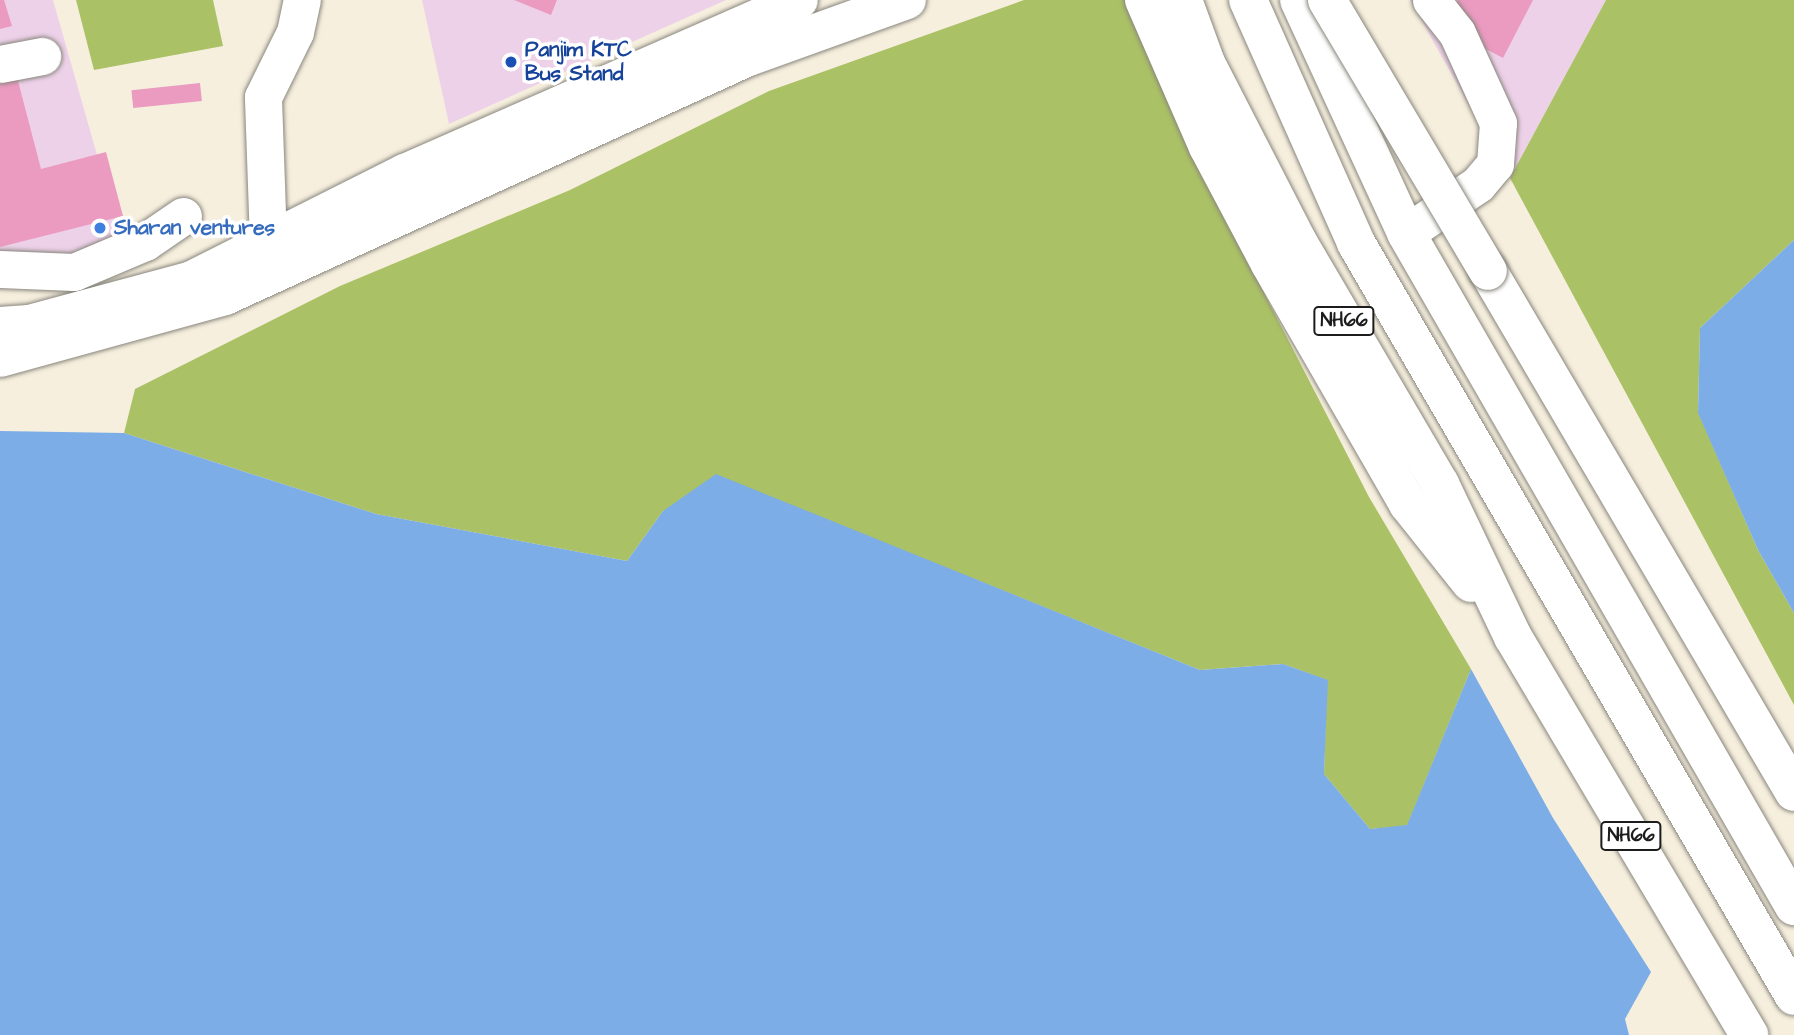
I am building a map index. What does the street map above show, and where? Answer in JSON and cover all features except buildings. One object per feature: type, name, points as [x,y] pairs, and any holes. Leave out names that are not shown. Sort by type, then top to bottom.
[{"type":"main road","points":[[0,326],[29,324],[192,280],[405,173],[799,0]]},
{"type":"main road","points":[[0,358],[225,296],[746,58],[907,0]]},
{"type":"main road","points":[[1144,0],[1214,159],[1408,504],[1513,637]]},
{"type":"main road","name":"NH66","points":[[1183,0],[1206,63],[1298,242],[1440,484],[1513,637],[1749,1035]]},
{"type":"main road","points":[[1248,0],[1356,243],[1794,996]]},
{"type":"main road","points":[[1299,0],[1406,233],[1794,906]]},
{"type":"main road","points":[[1327,0],[1629,505],[1794,792]]},
{"type":"lane","points":[[268,242],[263,97],[295,32],[302,0]]},
{"type":"lane","points":[[1406,233],[1478,184],[1495,164],[1498,123],[1457,33],[1431,0]]},
{"type":"lane","points":[[0,64],[42,56]]},
{"type":"lane","points":[[0,269],[74,272],[145,242],[183,216]]},
{"type":"shaded area","points":[[0,0],[53,0],[126,257],[46,288],[0,289]]},
{"type":"shaded area","name":"Panjim KTC Bus Stand","points":[[422,0],[726,0],[449,124]]},
{"type":"shaded area","points":[[1410,0],[1606,0],[1510,178]]},
{"type":"green space","points":[[76,0],[213,0],[223,46],[94,70]]},
{"type":"green space","points":[[1024,0],[1131,0],[1245,256],[1369,497],[1471,669],[1407,826],[1370,829],[1324,774],[1327,680],[1283,664],[1200,670],[977,580],[663,511],[627,561],[376,514],[124,433],[135,389],[340,286],[570,190],[769,91]]},
{"type":"green space","points":[[1606,0],[1794,0],[1794,240],[1700,328],[1698,412],[1758,550],[1794,613],[1794,705],[1510,178]]},
{"type":"water","points":[[1794,240],[1794,613],[1758,550],[1698,413],[1700,328]]},
{"type":"water","points":[[0,431],[124,433],[376,514],[627,561],[663,511],[716,474],[1200,670],[1283,664],[1328,680],[1324,774],[1370,829],[1407,825],[1471,669],[1553,818],[1651,972],[1625,1019],[1629,1035],[0,1035]]},
{"type":"place","name":"Panjim KTC Bus Stand","points":[[511,62]]},
{"type":"place","name":"Sharan ventures","points":[[100,228]]}]
